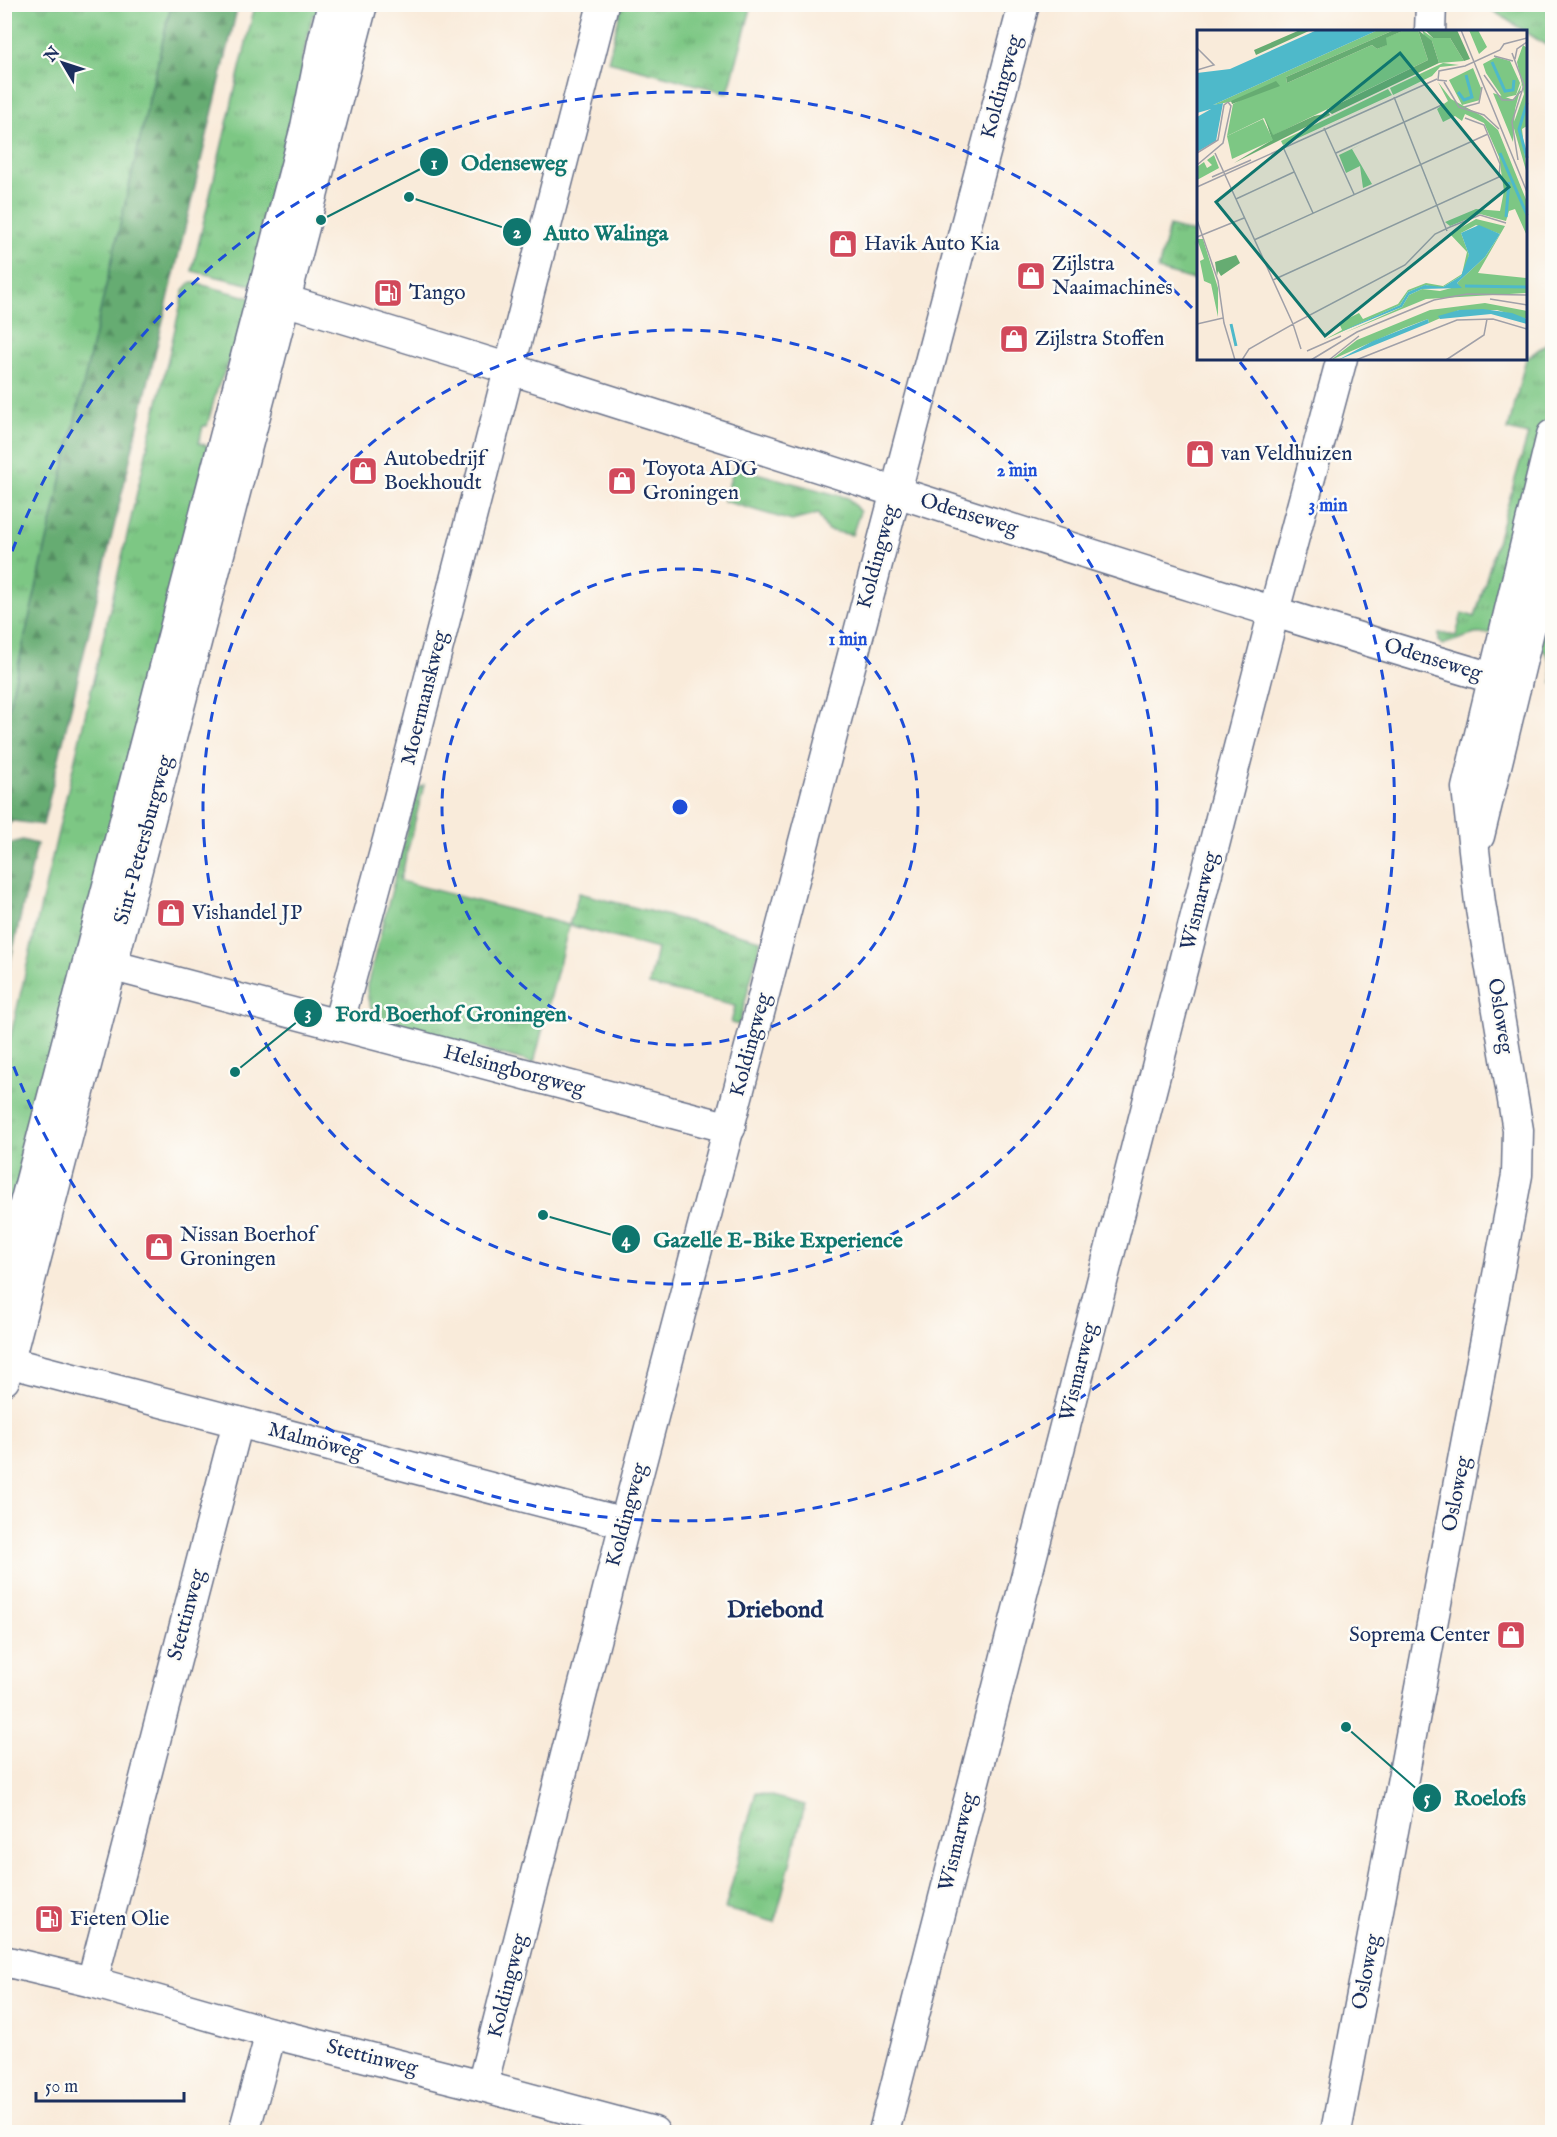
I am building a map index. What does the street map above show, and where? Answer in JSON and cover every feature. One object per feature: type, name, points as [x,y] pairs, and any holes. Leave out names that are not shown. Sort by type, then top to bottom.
[{"type":"street","points":[[274,297],[323,42],[333,4]]},
{"type":"street","points":[[274,297],[362,4]]},
{"type":"street","name":"Moermanskweg","points":[[338,1024],[603,4]]},
{"type":"street","name":"Koldingweg","points":[[482,2086],[625,1522],[1024,4]]},
{"type":"street","points":[[1430,30],[1431,4]]},
{"type":"street","name":"Odenseweg","points":[[274,297],[690,425],[895,492],[1504,682]]},
{"type":"street","name":"Sint-Petersburgweg","points":[[6,1368],[100,963],[274,297]]},
{"type":"street","name":"Wismarweg","points":[[884,2133],[1274,611],[1341,360]]},
{"type":"street","name":"Osloweg","points":[[1336,2133],[1518,1175],[1518,1130],[1474,854],[1504,682],[1552,435]]},
{"type":"street","name":"Osloweg","points":[[1504,682],[1552,536]]},
{"type":"street","name":"Sint-Petersburgweg","points":[[4,1284],[100,963]]},
{"type":"street","name":"Helsingborgweg","points":[[100,963],[730,1128]]},
{"type":"street","name":"Malmöweg","points":[[6,1368],[238,1422],[625,1522]]},
{"type":"street","name":"Stettinweg","points":[[92,1982],[238,1422]]},
{"type":"street","name":"Stettinweg","points":[[4,1961],[92,1982],[271,2033],[482,2086],[654,2133]]},
{"type":"street","points":[[244,2133],[271,2033]]},
{"type":"green space","points":[[5,5],[171,5],[5,723]]},
{"type":"green space","points":[[171,5],[238,5],[43,825],[13,821],[5,827],[5,723]]},
{"type":"green space","points":[[255,5],[322,5],[319,16],[313,14],[301,65],[307,68],[256,286],[192,271]]},
{"type":"green space","points":[[622,5],[752,5],[728,93],[608,61]]},
{"type":"green space","points":[[1484,5],[1552,5],[1552,49],[1527,33],[1527,30],[1523,30]]},
{"type":"green space","points":[[1169,226],[1197,234],[1197,281],[1158,270]]},
{"type":"green space","points":[[191,282],[252,298],[239,339],[217,389],[207,426],[203,426],[199,443],[208,446],[5,1261],[5,1060],[184,290]]},
{"type":"green space","points":[[1552,339],[1552,416],[1495,633],[1475,634],[1442,645],[1439,642],[1439,633],[1456,636],[1462,613],[1475,617],[1528,435],[1508,430],[1527,358]]},
{"type":"green space","points":[[734,467],[848,498],[860,512],[852,535],[827,530],[818,514],[792,521],[724,501]]},
{"type":"green space","points":[[1552,575],[1552,671],[1550,661],[1537,642]]},
{"type":"green space","points":[[424,785],[400,881],[569,925],[534,1063],[390,1024],[375,1013],[368,1000],[367,986],[418,788]]},
{"type":"green space","points":[[22,840],[37,844],[5,985],[5,845]]},
{"type":"green space","points":[[579,893],[761,940],[739,1025],[731,1023],[735,1006],[649,985],[657,949],[569,925]]},
{"type":"green space","points":[[756,1792],[805,1805],[775,1922],[725,1909]]},
{"type":"place","name":"Auto Walinga","points":[[409,197]]},
{"type":"place","name":"Odenseweg","points":[[321,220]]},
{"type":"place","name":"Havik Auto Kia","points":[[843,244]]},
{"type":"place","name":"Zijlstra Naaimachines","points":[[1031,276]]},
{"type":"place","name":"Tango","points":[[388,293]]},
{"type":"place","name":"Zijlstra Stoffen","points":[[1014,339]]},
{"type":"place","name":"van Veldhuizen","points":[[1200,454]]},
{"type":"place","name":"Autobedrijf Boekhoudt","points":[[363,471]]},
{"type":"place","name":"Toyota ADG Groningen","points":[[622,481]]},
{"type":"place","name":"Vishandel JP","points":[[171,913]]},
{"type":"place","name":"Ford Boerhof Groningen","points":[[235,1072]]},
{"type":"place","name":"Gazelle E-Bike Experience","points":[[543,1215]]},
{"type":"place","name":"Nissan Boerhof Groningen","points":[[159,1247]]},
{"type":"place","name":"Soprema Center","points":[[1511,1635]]},
{"type":"place","name":"Roelofs","points":[[1346,1727]]},
{"type":"place","name":"Fieten Olie","points":[[49,1919]]},
{"type":"district","name":"Driebond","points":[[775,1610]]}]
